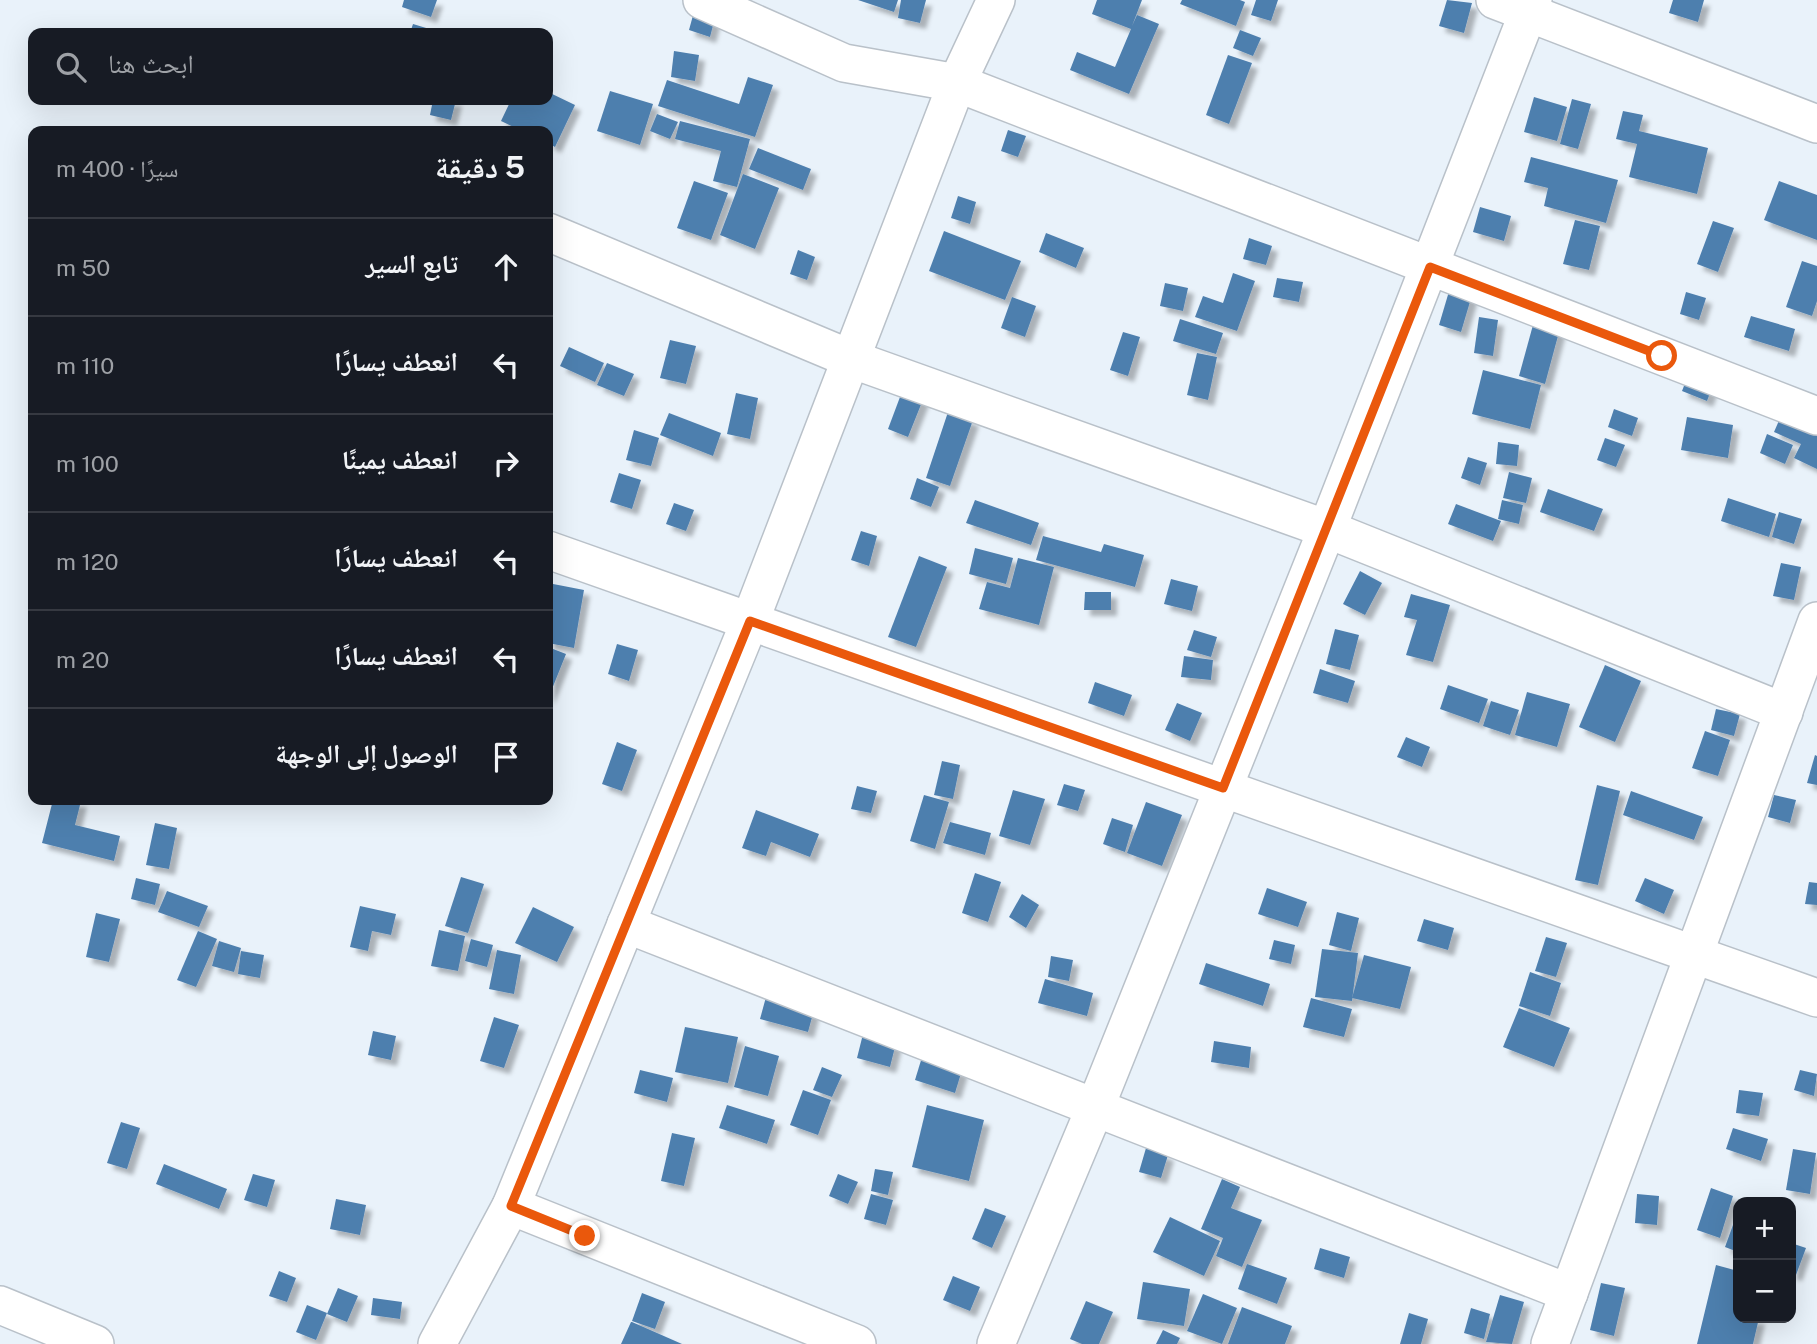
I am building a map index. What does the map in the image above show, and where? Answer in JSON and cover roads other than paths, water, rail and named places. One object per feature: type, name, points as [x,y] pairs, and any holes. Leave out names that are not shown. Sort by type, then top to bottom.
[{"type":"street","points":[[702,0],[844,63],[957,83],[1817,416]]},
{"type":"street","points":[[437,1344],[511,1206],[750,621],[957,83],[996,0]]},
{"type":"street","points":[[1495,0],[1531,7],[1817,124]]},
{"type":"street","points":[[996,1344],[1095,1108],[1327,529],[1531,7]]},
{"type":"street","points":[[553,234],[851,359],[1327,529],[1784,712]]},
{"type":"street","points":[[553,552],[1817,998]]},
{"type":"street","points":[[1550,1344],[1817,621]]},
{"type":"street","points":[[626,924],[1569,1293]]},
{"type":"street","points":[[511,1206],[857,1344]]},
{"type":"street","points":[[0,1305],[95,1344]]}]
